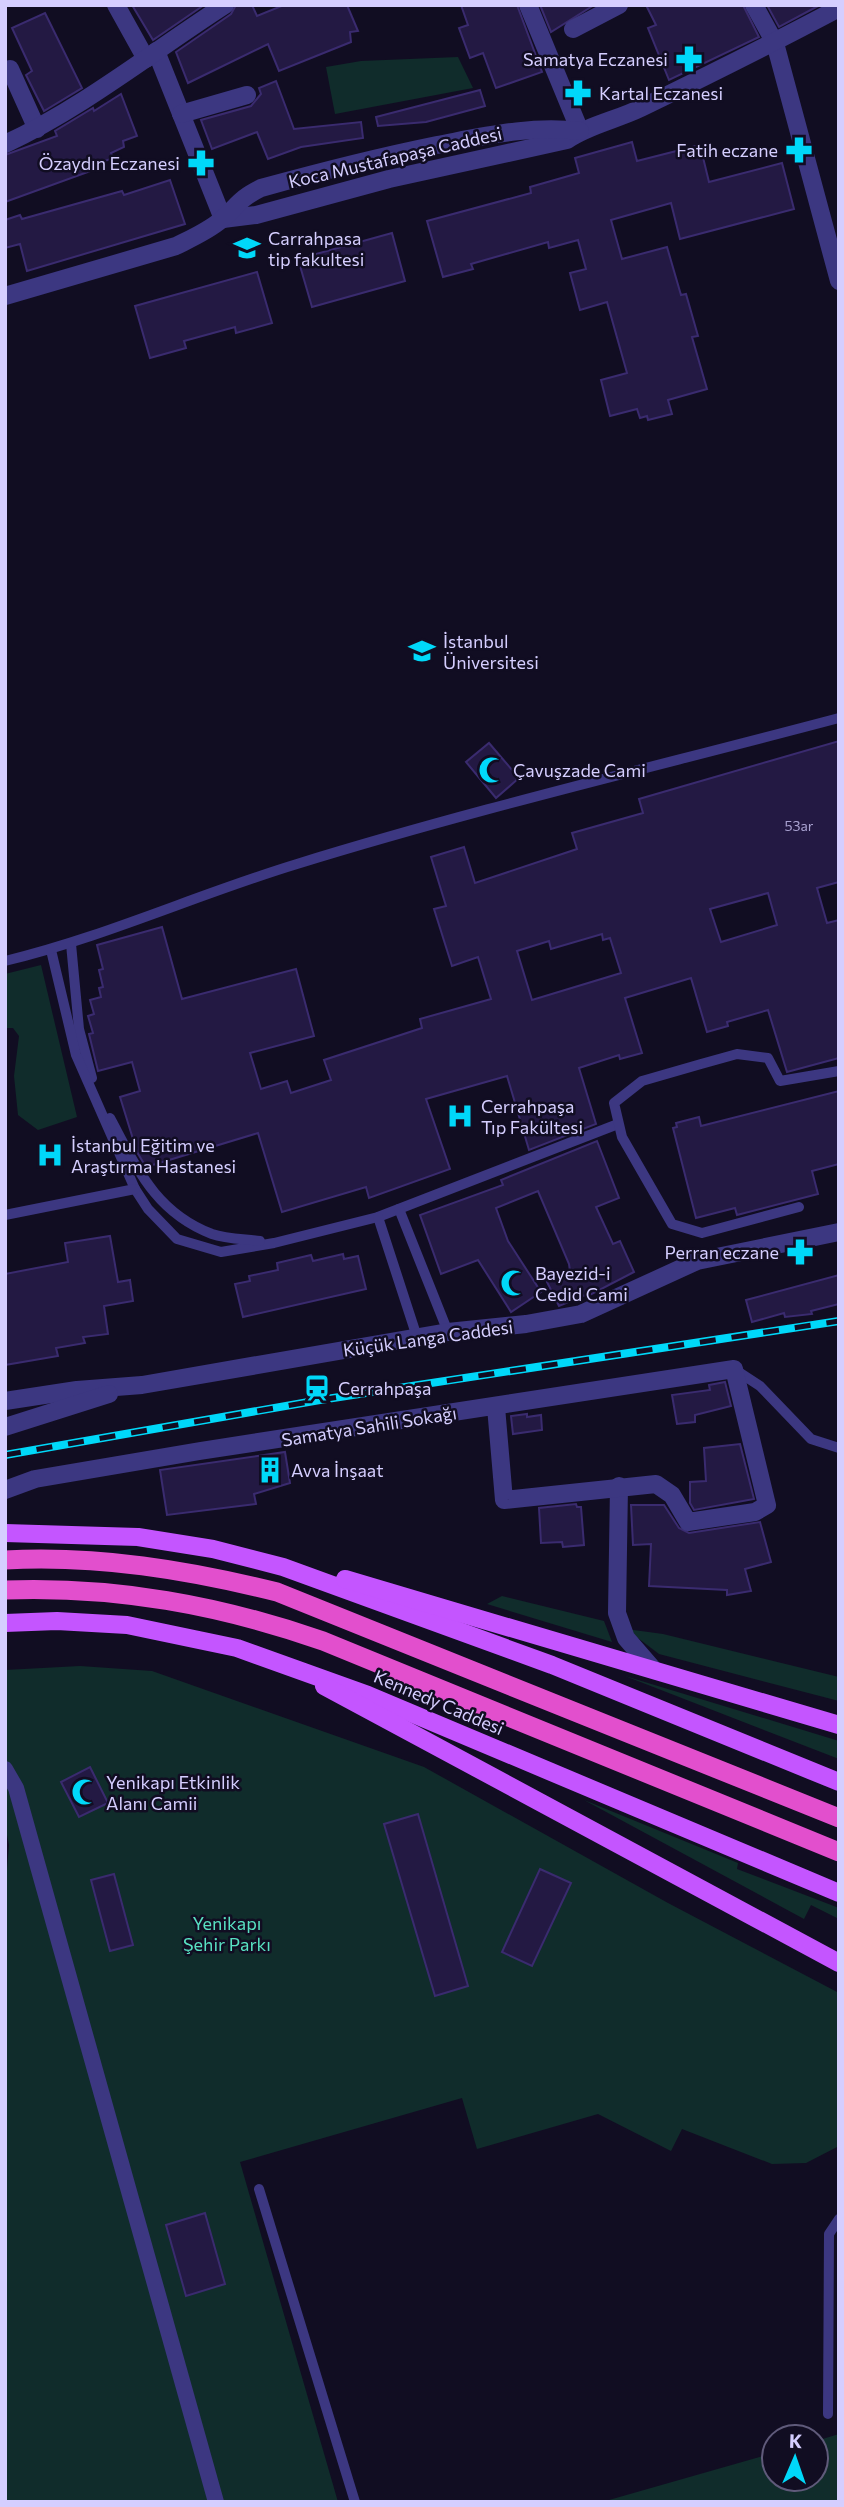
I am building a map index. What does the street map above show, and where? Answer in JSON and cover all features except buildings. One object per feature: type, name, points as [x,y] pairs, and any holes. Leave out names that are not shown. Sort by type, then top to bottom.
[{"type":"highway","points":[[5,1560],[70,1559],[145,1564],[210,1575],[277,1592],[839,1818]]},
{"type":"highway","points":[[5,1590],[80,1589],[158,1597],[256,1618],[348,1651],[839,1852]]},
{"type":"main road","points":[[5,1533],[138,1537],[214,1549],[409,1595],[839,1725]]},
{"type":"main road","points":[[283,1567],[552,1665],[839,1782]]},
{"type":"main road","name":"Kennedy Caddesi","points":[[5,1623],[57,1621],[127,1625],[198,1637],[298,1668],[839,1893]]},
{"type":"main road","points":[[298,1668],[336,1695],[501,1779],[838,1963]]},
{"type":"street","points":[[116,5],[151,55],[181,114],[222,219]]},
{"type":"street","points":[[5,144],[37,129],[225,5]]},
{"type":"street","points":[[528,5],[580,131]]},
{"type":"street","points":[[573,29],[619,5]]},
{"type":"street","points":[[754,5],[775,43],[839,281]]},
{"type":"street","name":"Koca Mustafapaşa Caddesi","points":[[222,219],[256,215],[389,179],[567,141],[580,131],[623,117],[775,43],[839,8]]},
{"type":"street","points":[[10,69],[37,129]]},
{"type":"street","points":[[181,114],[247,95]]},
{"type":"street","name":"Koca Mustafapaşa Caddesi","points":[[5,296],[176,246],[222,219],[240,198],[261,188],[308,175],[506,132],[556,128],[580,131]]},
{"type":"street","name":"Küçük Langa Caddesi","points":[[5,1401],[77,1390],[142,1385],[447,1332],[526,1324],[581,1314],[697,1261],[839,1232]]},
{"type":"street","points":[[496,1408],[504,1500],[656,1484],[672,1495],[688,1522],[755,1512],[767,1505],[734,1369]]},
{"type":"street","name":"Samatya Sahili Sokağı","points":[[5,1490],[35,1479],[187,1453],[496,1408],[734,1369]]},
{"type":"street","points":[[5,1427],[142,1385]]},
{"type":"street","points":[[619,1486],[617,1613],[626,1638],[652,1668]]},
{"type":"street","points":[[5,1769],[16,1788],[216,2502]]},
{"type":"lane","points":[[5,961],[71,944],[292,866],[380,839],[839,718]]},
{"type":"lane","points":[[71,944],[79,1029],[90,1073],[104,1107],[144,1180],[172,1213],[214,1235],[274,1243]]},
{"type":"lane","points":[[51,950],[76,1055],[135,1189],[148,1209],[177,1239],[220,1252],[274,1243],[378,1217],[618,1124]]},
{"type":"lane","points":[[799,1207],[702,1233],[672,1224],[622,1137],[614,1103],[642,1081],[737,1054],[768,1058],[780,1081],[839,1071]]},
{"type":"lane","points":[[5,1214],[135,1189]]},
{"type":"lane","points":[[399,1209],[447,1332]]},
{"type":"lane","points":[[378,1217],[417,1338]]},
{"type":"lane","points":[[734,1369],[760,1386],[811,1439],[839,1448]]},
{"type":"lane","points":[[258,2189],[355,2502]]},
{"type":"lane","points":[[828,2414],[829,2234],[839,2219]]},
{"type":"green space","points":[[458,57],[473,88],[335,114],[326,67],[361,61]]},
{"type":"green space","points":[[41,965],[77,1117],[38,1130],[18,1115],[14,1076],[19,1036],[13,1028],[5,1028],[5,974]]},
{"type":"green space","points":[[502,1596],[604,1621],[612,1642],[487,1604]]},
{"type":"green space","points":[[626,1629],[663,1634],[839,1677],[839,1701],[659,1654]]},
{"type":"green space","name":"Yenikapı Şehir Parkı","points":[[80,1666],[152,1671],[424,1767],[668,1903],[839,1993],[839,2146],[806,2163],[772,2164],[682,2129],[671,2151],[598,2114],[477,2149],[462,2098],[240,2162],[338,2502],[5,2502],[5,1892],[9,1845],[5,1825],[5,1670]]},
{"type":"green space","points":[[625,1676],[839,1741],[839,1759]]},
{"type":"green space","points":[[584,1800],[738,1863],[737,1869],[839,1908],[839,1919],[811,1905],[804,1919]]},
{"type":"green space","points":[[839,2434],[839,2502],[602,2502],[760,2457],[760,2493],[830,2493],[830,2437]]},
{"type":"railway","points":[[5,1455],[320,1400],[839,1321]]},
{"type":"place","name":"Samatya Eczanesi","points":[[689,59]]},
{"type":"place","name":"Kartal Eczanesi","points":[[578,93]]},
{"type":"place","name":"Fatih eczane","points":[[799,150]]},
{"type":"place","name":"Özaydın Eczanesi","points":[[201,163]]},
{"type":"place","name":"Carrahpasa tip fakultesi","points":[[247,248]]},
{"type":"place","name":"İstanbul Üniversitesi","points":[[422,651]]},
{"type":"place","name":"Çavuşzade Cami","points":[[492,770]]},
{"type":"place","name":"Cerrahpaşa Tıp Fakültesi","points":[[460,1116]]},
{"type":"place","name":"İstanbul Eğitim ve Araştırma Hastanesi","points":[[50,1155]]},
{"type":"place","name":"Perran eczane","points":[[800,1252]]},
{"type":"place","name":"Bayezid-i Cedid Cami","points":[[514,1283]]},
{"type":"place","name":"Cerrahpaşa","points":[[317,1388]]},
{"type":"place","name":"Avva İnşaat","points":[[270,1470]]},
{"type":"place","name":"Yenikapı Etkinlik Alanı Camii","points":[[85,1792]]}]
